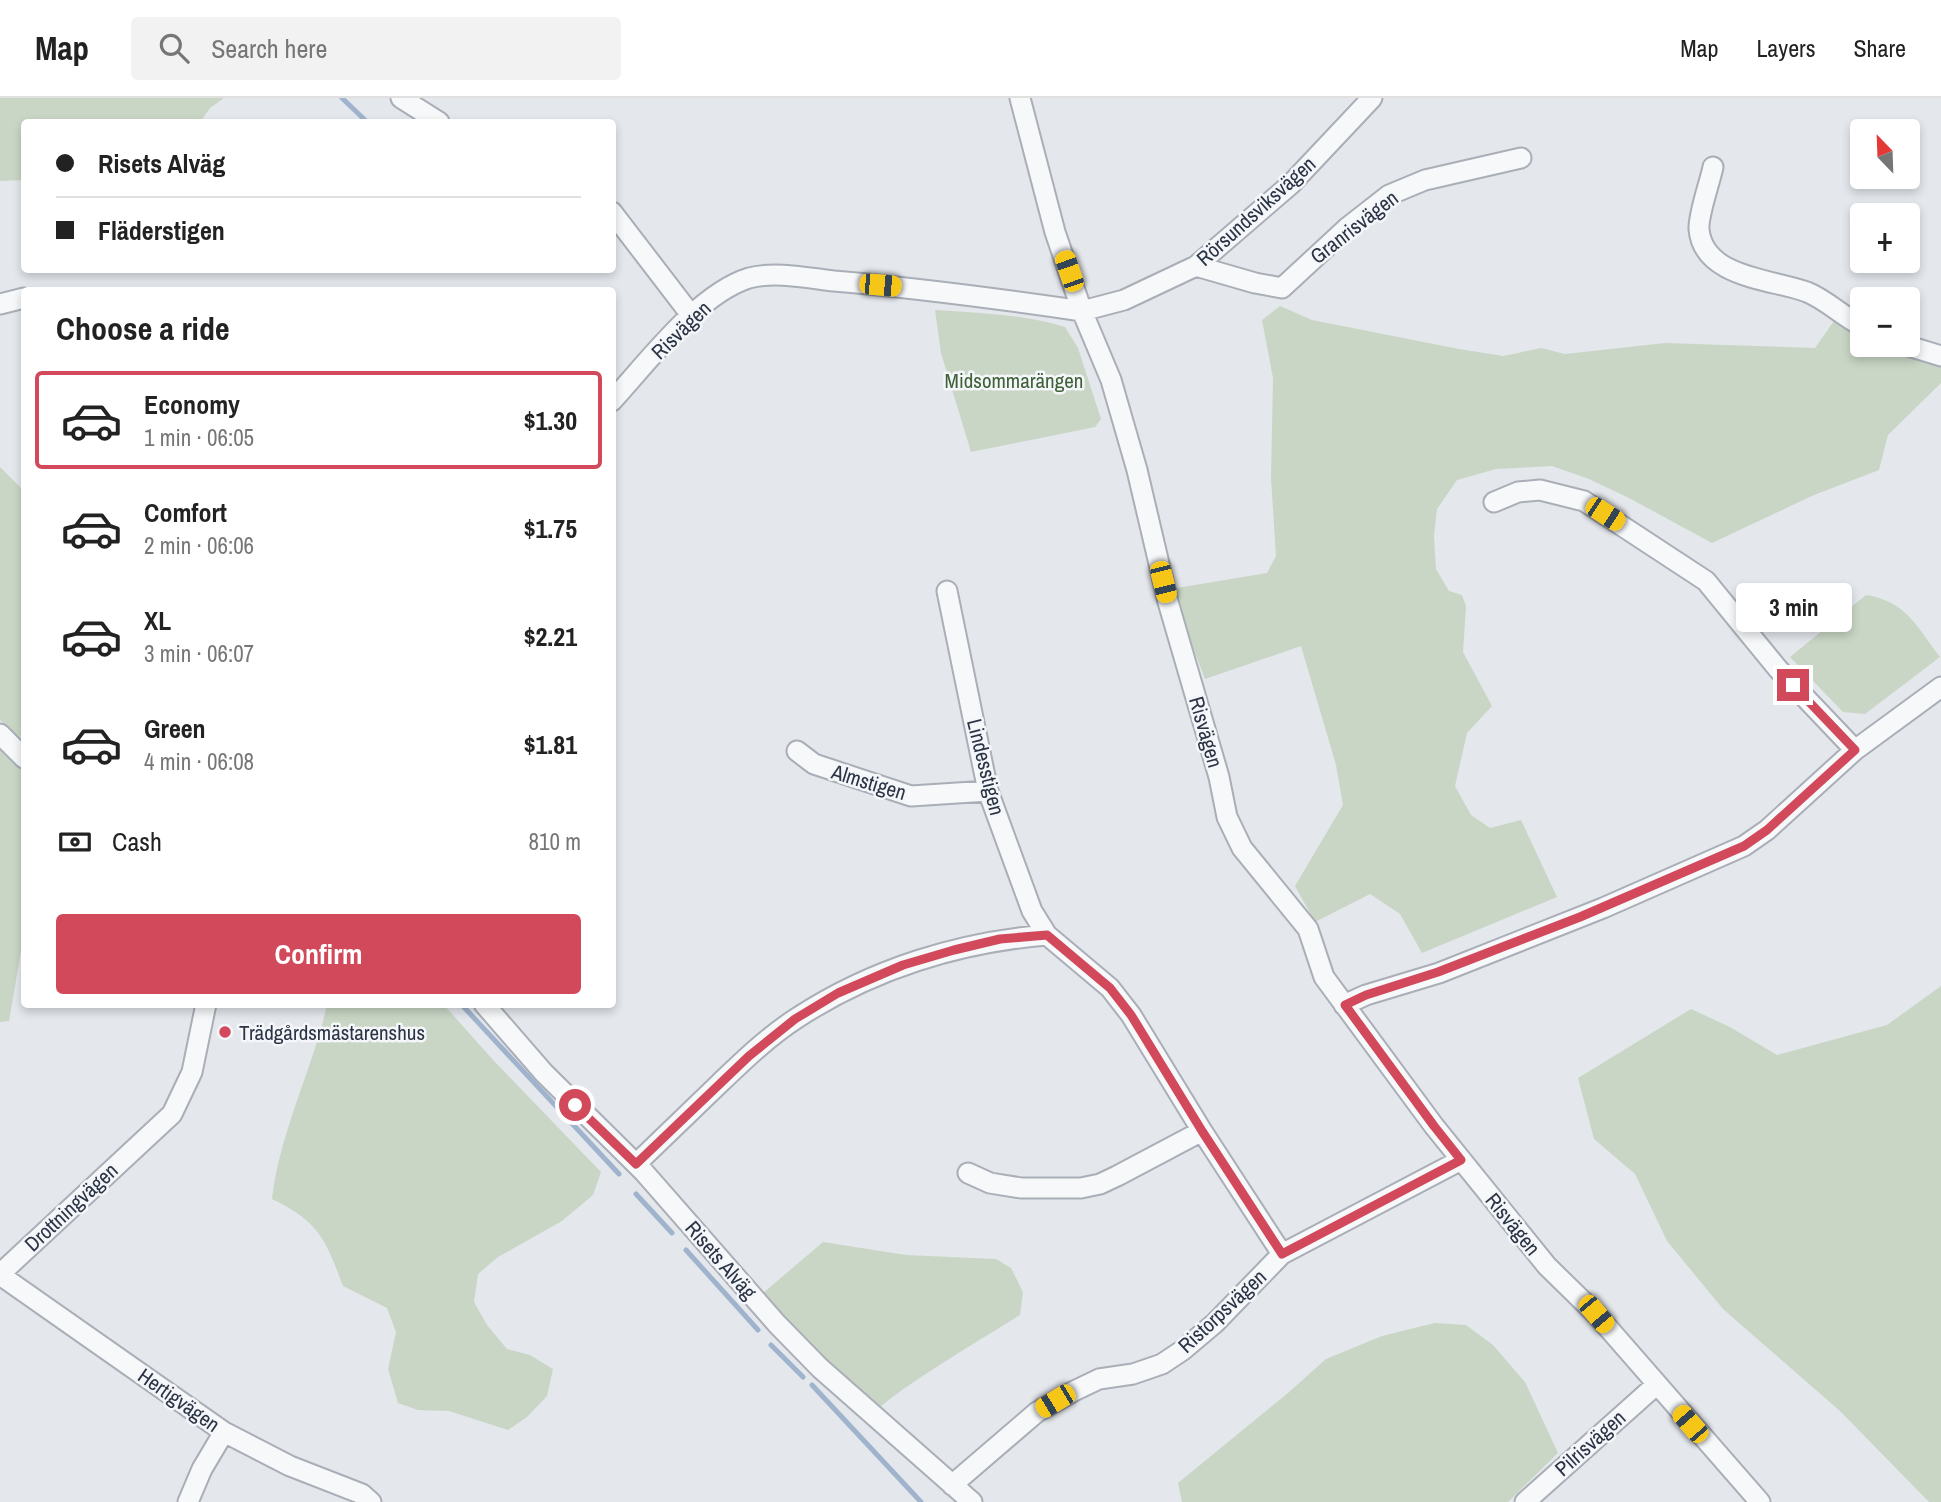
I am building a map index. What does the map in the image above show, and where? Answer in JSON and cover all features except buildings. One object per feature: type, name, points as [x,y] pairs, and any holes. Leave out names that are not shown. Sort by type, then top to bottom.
[{"type":"street","points":[[401,98],[434,119]]},
{"type":"street","points":[[1020,98],[1055,232],[1082,311]]},
{"type":"street","name":"Rörsundsviksvägen","points":[[1082,311],[1124,300],[1196,266],[1291,184],[1371,98]]},
{"type":"street","name":"Granrisvägen","points":[[1196,266],[1282,288],[1348,227],[1389,195],[1425,180],[1521,158]]},
{"type":"street","points":[[1713,167],[1699,228],[1703,246],[1710,258],[1744,276],[1809,293],[1850,319]]},
{"type":"street","points":[[616,217],[691,315]]},
{"type":"street","name":"Risvägen","points":[[616,397],[691,315],[719,294],[750,278],[777,276],[931,289],[1082,311],[1111,380],[1138,470],[1168,601],[1219,777],[1227,817],[1242,848],[1308,929],[1324,976],[1434,1126],[1547,1266],[1596,1314],[1760,1502]]},
{"type":"street","points":[[0,304],[21,299]]},
{"type":"street","points":[[1920,350],[1941,356]]},
{"type":"street","points":[[1494,502],[1518,492],[1541,489],[1584,500],[1697,574],[1706,581],[1778,669],[1855,750]]},
{"type":"street","name":"Lindesstigen","points":[[947,591],[988,791],[1032,911],[1047,935]]},
{"type":"street","points":[[1345,1005],[1366,995],[1451,968],[1603,908],[1744,846],[1767,830],[1855,750],[1941,687]]},
{"type":"street","points":[[0,733],[21,755]]},
{"type":"street","name":"Almstigen","points":[[797,751],[814,764],[911,796],[988,791]]},
{"type":"street","points":[[636,1164],[749,1056],[795,1019],[838,993],[903,965],[954,950],[1000,939],[1047,935],[1110,988],[1131,1015],[1282,1254]]},
{"type":"street","name":"Drottningvägen","points":[[0,1274],[172,1114],[192,1072],[205,1008]]},
{"type":"street","name":"Risets Alväg","points":[[487,1008],[544,1073],[636,1164],[777,1324],[820,1368],[972,1502]]},
{"type":"street","points":[[968,1173],[990,1184],[1021,1188],[1081,1188],[1100,1184],[1117,1176],[1202,1131]]},
{"type":"street","name":"Ristorpsvägen","points":[[951,1485],[1037,1412],[1049,1405],[1099,1379],[1133,1374],[1162,1364],[1184,1350],[1215,1323],[1282,1254],[1461,1160]]},
{"type":"street","name":"Hertigvägen","points":[[0,1274],[224,1432],[290,1466],[362,1493],[371,1502]]},
{"type":"street","name":"Pilrisvägen","points":[[1525,1502],[1656,1385]]},
{"type":"street","points":[[188,1502],[202,1469],[224,1432]]},
{"type":"green space","points":[[0,98],[224,98],[210,108],[202,119],[21,119],[21,180],[0,181]]},
{"type":"green space","points":[[1280,306],[1312,320],[1503,356],[1541,348],[1565,354],[1665,343],[1815,348],[1834,321],[1850,330],[1850,357],[1911,357],[1941,367],[1941,383],[1888,435],[1879,470],[1814,495],[1712,543],[1629,498],[1589,479],[1552,466],[1496,469],[1457,480],[1437,509],[1434,536],[1436,569],[1449,591],[1462,595],[1466,606],[1463,652],[1492,706],[1467,733],[1455,786],[1471,815],[1490,828],[1521,820],[1557,897],[1422,953],[1400,914],[1370,894],[1315,922],[1295,886],[1343,805],[1336,765],[1301,646],[1205,679],[1171,589],[1267,573],[1276,556],[1271,478],[1273,378],[1262,320]]},
{"type":"green space","name":"Midsommarängen","points":[[935,310],[1017,317],[1065,327],[1078,348],[1101,419],[1095,427],[971,452],[941,353]]},
{"type":"green space","points":[[0,467],[21,488],[21,738],[0,720]]},
{"type":"green space","points":[[1866,595],[1880,598],[1901,609],[1940,657],[1865,714],[1843,712],[1790,657]]},
{"type":"green space","points":[[0,747],[21,768],[21,951],[9,1021],[0,1022]]},
{"type":"green space","points":[[1941,986],[1941,1502],[1929,1502],[1840,1411],[1723,1309],[1667,1241],[1635,1174],[1594,1139],[1578,1078],[1691,1009],[1730,1027],[1777,1055],[1887,1025]]},
{"type":"green space","points":[[326,1008],[447,1008],[601,1172],[593,1195],[562,1221],[498,1257],[478,1274],[474,1302],[487,1325],[507,1349],[530,1355],[553,1369],[547,1396],[527,1417],[508,1430],[449,1411],[418,1410],[398,1403],[388,1369],[396,1332],[387,1308],[343,1286],[331,1255],[318,1233],[288,1207],[272,1199],[282,1149]]},
{"type":"green space","points":[[823,1242],[906,1255],[996,1259],[1011,1268],[1023,1292],[1020,1315],[925,1374],[871,1414],[762,1294]]},
{"type":"green space","points":[[1435,1323],[1466,1325],[1493,1345],[1525,1382],[1558,1453],[1508,1502],[1182,1502],[1178,1483],[1326,1359],[1382,1336]]},
{"type":"waterway","points":[[342,98],[364,119]]},
{"type":"waterway","points":[[465,1008],[619,1174]]},
{"type":"waterway","points":[[636,1194],[672,1233]]},
{"type":"waterway","points":[[686,1250],[758,1330]]},
{"type":"waterway","points":[[771,1345],[803,1377]]},
{"type":"waterway","points":[[812,1385],[921,1502]]},
{"type":"place","name":"Trädgårdsmästarenshus","points":[[225,1032]]},
{"type":"route","points":[[575,1105],[636,1164],[749,1056],[795,1019],[838,993],[903,965],[954,950],[1000,939],[1047,935],[1110,988],[1131,1015],[1282,1254],[1461,1160],[1345,1005],[1366,995],[1463,963],[1603,908],[1713,861],[1744,846],[1767,830],[1855,750],[1793,685]]}]
